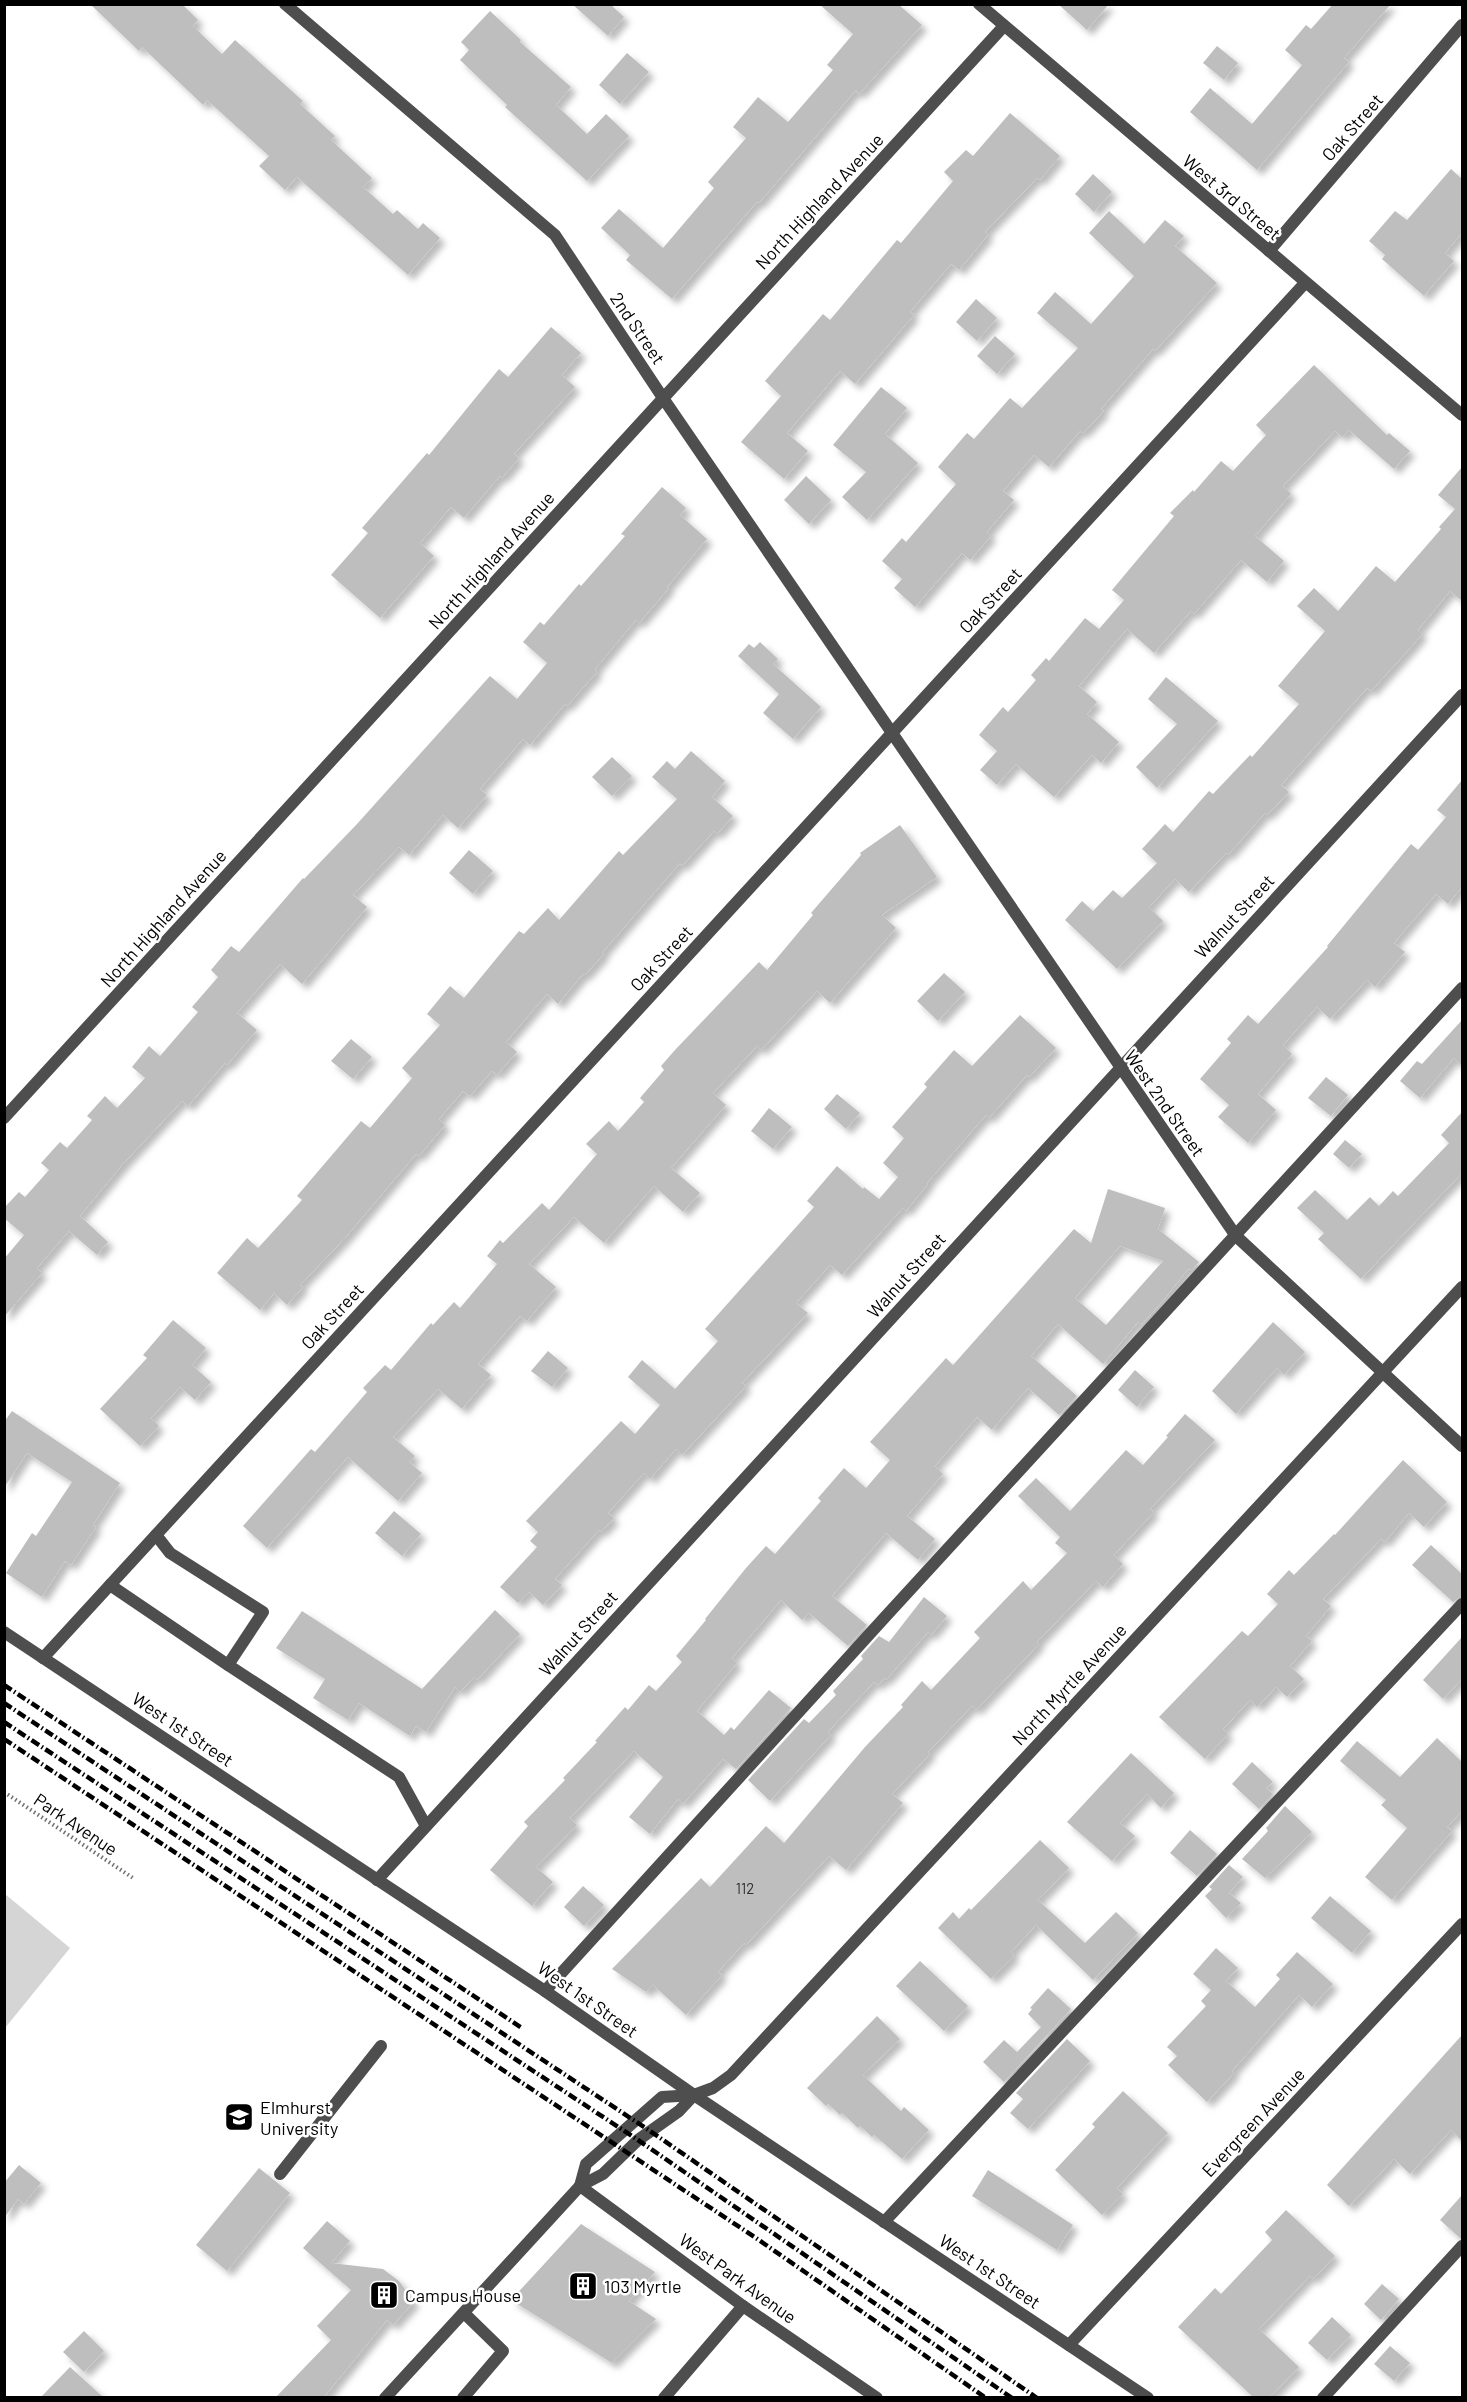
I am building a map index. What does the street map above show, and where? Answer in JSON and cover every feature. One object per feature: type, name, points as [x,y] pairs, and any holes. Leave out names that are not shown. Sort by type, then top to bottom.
[{"type":"street","name":"2nd Street","points":[[285,4],[555,236],[663,399],[892,734]]},
{"type":"street","name":"West 3rd Street","points":[[979,4],[1462,415]]},
{"type":"street","name":"Oak Street","points":[[1269,252],[1462,25]]},
{"type":"street","name":"North Highland Avenue","points":[[4,1118],[1004,26]]},
{"type":"street","name":"Oak Street","points":[[43,1658],[1305,283]]},
{"type":"street","name":"Walnut Street","points":[[377,1880],[1462,695]]},
{"type":"street","name":"West 2nd Street","points":[[892,734],[1236,1236],[1462,1446]]},
{"type":"street","points":[[545,1991],[1462,988]]},
{"type":"street","name":"North Myrtle Avenue","points":[[694,2095],[713,2088],[731,2075],[1462,1287]]},
{"type":"street","points":[[156,1535],[170,1553],[263,1612],[228,1665]]},
{"type":"street","points":[[110,1585],[399,1778],[426,1826]]},
{"type":"street","points":[[885,2222],[1462,1604]]},
{"type":"street","name":"West 1st Street","points":[[4,1632],[545,1991],[694,2095],[1148,2397]]},
{"type":"street","name":"Evergreen Avenue","points":[[1069,2345],[1462,1924]]},
{"type":"street","points":[[280,2174],[381,2046]]},
{"type":"street","points":[[580,2186],[586,2164],[662,2097],[694,2095]]},
{"type":"street","points":[[385,2397],[580,2186],[603,2174],[638,2140],[679,2111],[694,2095]]},
{"type":"street","name":"West Park Avenue","points":[[580,2186],[743,2306],[877,2397]]},
{"type":"street","points":[[1323,2397],[1462,2246]]},
{"type":"street","points":[[664,2397],[743,2306]]},
{"type":"street","points":[[463,2397],[503,2351],[464,2313]]},
{"type":"path","name":"Park Avenue","points":[[4,1792],[133,1878]]},
{"type":"shaded area","points":[[4,1894],[70,1948],[5,2028]]},
{"type":"building","points":[[90,4],[182,4],[198,20],[193,26],[222,54],[235,40],[303,101],[300,104],[335,136],[331,140],[372,178],[363,187],[393,214],[397,210],[418,229],[423,223],[440,238],[408,275],[297,177],[285,190],[259,166],[269,156],[207,100],[203,105],[142,47],[139,51]]},
{"type":"building","points":[[572,4],[610,4],[624,17],[608,36]]},
{"type":"building","points":[[819,4],[898,4],[922,25],[859,94],[856,90],[759,203],[757,202],[672,299],[626,260],[630,255],[601,228],[619,209],[663,248],[714,188],[708,182],[746,138],[733,127],[758,97],[788,122],[833,70],[827,65],[853,34]]},
{"type":"building","points":[[1058,4],[1109,4],[1087,30]]},
{"type":"building","points":[[1333,4],[1391,4],[1344,58],[1349,62],[1257,170],[1190,112],[1210,88],[1252,124],[1302,65],[1285,50],[1306,25],[1311,29]]},
{"type":"building","points":[[490,11],[521,40],[520,42],[571,87],[556,105],[587,134],[606,114],[629,136],[587,181],[505,107],[507,105],[460,60],[469,50],[461,42]]},
{"type":"building","points":[[1217,46],[1238,63],[1224,80],[1203,63]]},
{"type":"building","points":[[627,53],[649,72],[620,104],[599,85]]},
{"type":"building","points":[[1010,113],[1060,156],[1040,180],[1037,178],[985,232],[988,235],[959,270],[951,264],[910,312],[914,315],[855,384],[840,371],[787,433],[808,451],[784,479],[741,442],[781,396],[765,381],[823,314],[830,320],[897,240],[901,243],[953,181],[944,172],[966,150],[973,156]]},
{"type":"building","points":[[1451,169],[1462,179],[1462,233],[1445,253],[1454,261],[1424,296],[1382,259],[1385,255],[1369,241],[1395,211],[1407,220]]},
{"type":"building","points":[[1093,174],[1112,192],[1094,212],[1075,194]]},
{"type":"building","points":[[1109,211],[1144,244],[1165,220],[1184,236],[1175,246],[1217,283],[1155,351],[1153,349],[1101,409],[1104,411],[1083,433],[1080,431],[1049,467],[1034,455],[1003,491],[1014,500],[987,532],[991,536],[970,560],[962,553],[915,607],[894,588],[902,579],[882,561],[902,538],[906,542],[956,484],[938,467],[967,433],[974,439],[1010,398],[1022,408],[1078,348],[1037,313],[1055,292],[1091,324],[1134,276],[1089,233]]},
{"type":"building","points":[[976,299],[997,318],[977,341],[956,322]]},
{"type":"building","points":[[551,327],[581,353],[562,375],[575,387],[514,454],[519,458],[502,478],[500,476],[464,518],[451,507],[420,543],[434,556],[380,618],[331,575],[368,533],[362,528],[427,453],[429,455],[499,369],[508,377]]},
{"type":"building","points":[[995,336],[1015,354],[997,374],[977,356]]},
{"type":"building","points":[[1314,365],[1387,435],[1389,433],[1410,451],[1394,469],[1349,430],[1342,437],[1335,431],[1283,486],[1291,494],[1255,536],[1284,561],[1267,582],[1241,560],[1194,614],[1191,611],[1154,653],[1127,629],[1079,686],[1097,702],[1087,714],[1119,742],[1101,763],[1092,755],[1054,797],[1016,764],[997,785],[980,770],[997,751],[979,735],[1003,707],[1008,712],[1036,680],[1031,675],[1046,658],[1049,661],[1085,618],[1099,629],[1124,600],[1112,590],[1174,516],[1170,513],[1193,490],[1194,492],[1221,461],[1233,471],[1266,435],[1256,425]]},
{"type":"building","points":[[881,387],[907,408],[885,434],[918,463],[867,520],[842,497],[866,472],[833,445]]},
{"type":"building","points":[[1462,467],[1462,601],[1450,591],[1418,630],[1422,634],[1412,646],[1371,691],[1367,688],[1281,785],[1289,792],[1267,815],[1265,813],[1228,855],[1226,853],[1189,892],[1175,879],[1149,907],[1163,921],[1117,969],[1065,920],[1082,901],[1093,911],[1113,890],[1122,898],[1157,863],[1142,849],[1165,824],[1173,832],[1209,791],[1213,794],[1250,755],[1252,757],[1299,704],[1278,686],[1325,631],[1297,606],[1314,588],[1338,611],[1376,566],[1395,582],[1441,529],[1439,527],[1455,509],[1438,495]]},
{"type":"building","points":[[806,476],[831,500],[809,524],[784,500]]},
{"type":"building","points":[[662,487],[686,508],[680,515],[707,539],[667,587],[669,588],[639,623],[636,620],[595,669],[597,672],[567,706],[565,704],[530,745],[523,739],[480,789],[487,795],[458,828],[443,815],[409,855],[399,847],[353,895],[367,907],[302,984],[280,964],[237,1013],[257,1030],[188,1106],[182,1101],[122,1165],[80,1216],[108,1242],[97,1255],[69,1231],[37,1268],[42,1273],[4,1317],[4,1259],[24,1235],[4,1218],[4,1208],[19,1192],[25,1197],[49,1170],[41,1163],[60,1142],[67,1148],[92,1120],[87,1116],[105,1096],[117,1108],[145,1078],[132,1067],[149,1046],[160,1056],[198,1012],[192,1007],[218,977],[211,970],[231,946],[239,952],[303,878],[357,824],[490,676],[517,699],[547,663],[523,642],[540,622],[544,625],[579,584],[581,586],[625,536],[621,534]]},
{"type":"building","points":[[760,642],[778,659],[773,664],[821,707],[793,739],[763,713],[779,694],[738,656],[749,644],[754,648]]},
{"type":"building","points":[[1166,677],[1218,721],[1157,788],[1136,767],[1177,724],[1148,699]]},
{"type":"building","points":[[691,751],[725,781],[712,797],[733,816],[717,834],[714,831],[682,866],[680,863],[602,953],[604,954],[585,975],[583,974],[558,1004],[547,994],[506,1042],[517,1052],[497,1075],[492,1071],[470,1096],[463,1091],[439,1119],[445,1125],[419,1156],[416,1154],[345,1238],[300,1285],[303,1287],[287,1305],[274,1293],[260,1310],[217,1273],[247,1238],[258,1248],[302,1200],[297,1196],[361,1121],[370,1128],[412,1078],[402,1068],[440,1025],[427,1014],[450,986],[464,998],[519,931],[524,934],[548,908],[559,920],[619,851],[623,855],[677,799],[652,777],[667,761],[675,769]]},
{"type":"building","points":[[612,757],[632,776],[612,796],[592,777]]},
{"type":"building","points":[[1462,780],[1462,887],[1448,904],[1436,894],[1394,943],[1405,952],[1375,987],[1367,980],[1330,1019],[1317,1007],[1283,1045],[1292,1054],[1258,1094],[1276,1110],[1248,1143],[1218,1117],[1229,1105],[1200,1079],[1231,1043],[1227,1039],[1248,1015],[1258,1024],[1328,947],[1411,844],[1418,850],[1446,817],[1437,810]]},
{"type":"building","points":[[900,825],[937,877],[882,915],[896,928],[830,1003],[817,991],[761,1050],[757,1046],[713,1093],[726,1105],[671,1168],[700,1193],[683,1212],[654,1186],[604,1243],[574,1217],[529,1264],[556,1287],[527,1321],[520,1316],[478,1364],[491,1375],[462,1409],[438,1389],[393,1437],[415,1456],[409,1462],[422,1473],[398,1501],[348,1457],[267,1548],[243,1526],[311,1449],[315,1452],[367,1392],[363,1388],[385,1365],[391,1370],[431,1323],[433,1325],[454,1302],[460,1308],[497,1264],[487,1256],[500,1240],[503,1243],[542,1203],[549,1210],[597,1154],[586,1144],[609,1121],[618,1131],[644,1102],[640,1098],[664,1070],[661,1066],[675,1050],[759,962],[767,970],[813,915],[811,913],[861,855],[860,853]]},
{"type":"building","points":[[469,850],[493,871],[473,894],[449,873]]},
{"type":"building","points":[[944,973],[965,992],[938,1021],[917,1001]]},
{"type":"building","points":[[1020,1015],[1056,1048],[1029,1077],[1027,1075],[989,1118],[986,1115],[906,1211],[903,1208],[842,1275],[830,1265],[796,1303],[808,1313],[742,1383],[746,1386],[682,1455],[676,1449],[650,1479],[644,1473],[608,1513],[614,1518],[601,1532],[599,1530],[555,1579],[562,1585],[543,1605],[529,1592],[518,1603],[500,1587],[537,1547],[530,1541],[538,1532],[526,1521],[621,1421],[635,1434],[660,1405],[628,1377],[642,1360],[675,1389],[718,1341],[705,1329],[814,1207],[807,1201],[837,1166],[863,1189],[864,1187],[879,1199],[898,1177],[883,1163],[904,1138],[892,1127],[927,1087],[924,1084],[954,1050],[972,1066]]},
{"type":"building","points":[[1462,1020],[1462,1066],[1454,1058],[1420,1098],[1400,1081],[1417,1061],[1422,1064]]},
{"type":"building","points":[[351,1039],[372,1057],[353,1079],[331,1061]]},
{"type":"building","points":[[1326,1077],[1348,1095],[1331,1116],[1308,1098]]},
{"type":"building","points":[[837,1094],[860,1113],[846,1129],[824,1109]]},
{"type":"building","points":[[769,1108],[792,1127],[773,1149],[751,1131]]},
{"type":"building","points":[[1462,1112],[1462,1173],[1361,1279],[1318,1239],[1324,1233],[1297,1208],[1315,1190],[1347,1220],[1370,1197],[1379,1206],[1393,1191],[1398,1196],[1449,1143],[1441,1135]]},
{"type":"building","points":[[1345,1140],[1362,1154],[1349,1168],[1333,1154]]},
{"type":"building","points":[[1108,1189],[1165,1208],[1158,1229],[1199,1262],[1192,1270],[1188,1269],[1141,1325],[1138,1322],[1103,1364],[1058,1324],[1031,1356],[1077,1396],[1059,1415],[1028,1388],[992,1430],[977,1417],[935,1466],[943,1474],[907,1516],[935,1539],[918,1560],[886,1533],[832,1596],[867,1625],[848,1646],[809,1613],[802,1620],[781,1600],[732,1658],[737,1663],[697,1711],[724,1735],[731,1727],[734,1730],[769,1690],[791,1708],[736,1769],[723,1759],[683,1804],[678,1799],[650,1834],[629,1817],[663,1777],[634,1751],[570,1818],[577,1825],[536,1867],[553,1882],[532,1906],[490,1870],[528,1826],[524,1822],[565,1780],[563,1778],[597,1742],[595,1741],[625,1707],[628,1710],[649,1685],[656,1691],[682,1662],[676,1656],[766,1546],[775,1554],[821,1501],[818,1498],[844,1468],[866,1488],[890,1460],[870,1442],[946,1358],[953,1365],[1074,1229],[1091,1243]],"holes":[[[1120,1246],[1163,1261],[1106,1325],[1075,1298]]]},
{"type":"building","points":[[173,1320],[206,1348],[192,1365],[211,1382],[195,1400],[180,1387],[151,1418],[159,1426],[140,1446],[100,1409],[147,1358],[143,1355]]},
{"type":"building","points":[[1273,1322],[1305,1352],[1284,1375],[1277,1368],[1236,1414],[1212,1391]]},
{"type":"building","points":[[548,1351],[568,1368],[552,1387],[531,1371]]},
{"type":"building","points":[[1135,1370],[1154,1387],[1137,1407],[1118,1390]]},
{"type":"building","points":[[12,1411],[120,1483],[93,1525],[96,1527],[71,1565],[65,1561],[42,1597],[6,1573],[32,1533],[36,1536],[72,1482],[27,1453],[4,1488],[4,1422]]},
{"type":"building","points":[[1185,1414],[1215,1440],[1150,1509],[1154,1512],[1114,1555],[1123,1564],[1103,1587],[1096,1581],[976,1710],[972,1706],[928,1752],[930,1754],[892,1794],[903,1803],[846,1870],[829,1856],[746,1945],[744,1943],[718,1972],[722,1975],[686,2015],[653,1985],[646,1992],[612,1969],[701,1878],[710,1887],[766,1826],[784,1843],[865,1747],[903,1707],[901,1705],[922,1681],[931,1690],[980,1638],[974,1632],[1023,1581],[1031,1590],[1067,1553],[1055,1543],[1060,1537],[1018,1496],[1036,1478],[1070,1511],[1126,1450],[1143,1465]]},
{"type":"building","points":[[1403,1460],[1447,1502],[1424,1527],[1409,1513],[1385,1542],[1381,1539],[1323,1599],[1331,1606],[1306,1636],[1312,1641],[1290,1666],[1304,1679],[1287,1697],[1276,1687],[1257,1707],[1250,1700],[1223,1729],[1228,1734],[1205,1759],[1159,1717],[1242,1631],[1248,1636],[1278,1604],[1267,1594],[1289,1570],[1294,1575],[1335,1535]]},
{"type":"building","points":[[394,1511],[421,1534],[402,1556],[375,1533]]},
{"type":"building","points":[[1431,1545],[1462,1574],[1462,1596],[1453,1602],[1412,1565]]},
{"type":"building","points":[[924,1597],[947,1616],[931,1635],[928,1632],[886,1680],[884,1678],[878,1685],[874,1682],[828,1732],[831,1735],[770,1801],[748,1780],[804,1719],[809,1723],[836,1695],[833,1691],[863,1659],[861,1656],[879,1636],[889,1642]]},
{"type":"building","points":[[495,1610],[520,1634],[477,1680],[474,1677],[460,1692],[455,1687],[426,1732],[416,1726],[410,1736],[359,1703],[348,1720],[313,1698],[325,1679],[276,1648],[302,1611],[422,1689]]},
{"type":"building","points":[[1462,1637],[1462,1679],[1443,1699],[1423,1680]]},
{"type":"building","points":[[1437,1738],[1462,1762],[1462,1811],[1447,1827],[1452,1831],[1392,1900],[1365,1877],[1407,1828],[1381,1805],[1386,1800],[1340,1761],[1357,1741],[1400,1777]]},
{"type":"building","points":[[1131,1753],[1174,1793],[1161,1808],[1147,1794],[1120,1823],[1135,1836],[1112,1861],[1067,1822]]},
{"type":"building","points":[[1252,1762],[1273,1782],[1266,1788],[1273,1794],[1259,1809],[1232,1784]]},
{"type":"building","points":[[1285,1806],[1312,1832],[1265,1878],[1242,1859],[1268,1831],[1266,1828]]},
{"type":"building","points":[[1190,1830],[1217,1854],[1197,1876],[1170,1853]]},
{"type":"building","points":[[1040,1840],[1069,1868],[1038,1900],[1085,1943],[1116,1912],[1138,1933],[1093,1980],[1036,1925],[1011,1952],[1014,1956],[991,1979],[938,1928],[953,1912],[959,1919],[969,1908],[971,1910]]},
{"type":"building","points":[[1229,1865],[1243,1877],[1229,1893],[1241,1903],[1226,1918],[1205,1896],[1212,1889],[1209,1887]]},
{"type":"building","points":[[583,1886],[604,1905],[584,1926],[564,1907]]},
{"type":"building","points":[[1330,1896],[1371,1931],[1352,1953],[1311,1918]]},
{"type":"building","points":[[1216,1948],[1238,1968],[1226,1981],[1255,2007],[1280,1979],[1276,1975],[1297,1952],[1333,1984],[1312,2007],[1299,1995],[1207,2102],[1168,2065],[1177,2056],[1167,2047],[1206,2006],[1201,2001],[1211,1990],[1193,1974]]},
{"type":"building","points":[[920,1961],[968,2006],[944,2031],[896,1986]]},
{"type":"building","points":[[1048,1988],[1071,2009],[1004,2082],[983,2062],[1004,2040],[1017,2052],[1041,2027],[1028,2014],[1032,2009],[1030,2008]]},
{"type":"building","points":[[877,2016],[900,2039],[863,2075],[901,2111],[904,2107],[929,2130],[902,2159],[874,2135],[872,2137],[860,2126],[858,2128],[828,2104],[826,2106],[807,2088]]},
{"type":"building","points":[[1462,2035],[1462,2141],[1451,2130],[1410,2174],[1394,2159],[1349,2206],[1327,2185]]},
{"type":"building","points":[[1067,2039],[1090,2061],[1028,2129],[1010,2113],[1023,2099],[1016,2093]]},
{"type":"building","points":[[1123,2091],[1168,2133],[1117,2188],[1123,2194],[1102,2215],[1055,2170],[1095,2127],[1092,2124]]},
{"type":"building","points":[[19,2165],[41,2183],[24,2204],[18,2199],[4,2218],[4,2183]]},
{"type":"building","points":[[259,2168],[290,2193],[227,2271],[196,2245]]},
{"type":"building","points":[[988,2170],[1073,2225],[1057,2250],[972,2196]]},
{"type":"building","points":[[1462,2195],[1462,2238],[1460,2238],[1440,2220]]},
{"type":"building","points":[[1286,2210],[1335,2256],[1313,2279],[1310,2276],[1259,2329],[1299,2367],[1270,2397],[1253,2397],[1178,2327],[1215,2288],[1221,2294],[1272,2240],[1265,2232]]},
{"type":"building","points":[[327,2221],[350,2241],[331,2263],[383,2269],[399,2281],[414,2302],[393,2325],[387,2320],[324,2397],[276,2397],[331,2340],[317,2326],[351,2290],[303,2248]]},
{"type":"building","name":"103 Myrtle","points":[[581,2224],[655,2272],[629,2301],[656,2319],[612,2363],[511,2300]]},
{"type":"building","points":[[1382,2284],[1399,2299],[1381,2320],[1364,2304]]},
{"type":"building","points":[[1332,2317],[1351,2335],[1327,2360],[1308,2343]]},
{"type":"building","points":[[84,2331],[104,2351],[84,2372],[63,2352]]},
{"type":"building","points":[[1390,2346],[1410,2363],[1394,2381],[1374,2364]]},
{"type":"building","points":[[70,2367],[103,2397],[41,2397]]},
{"type":"railway","points":[[4,1685],[522,2028]]},
{"type":"railway","points":[[4,1703],[650,2131],[1037,2398]]},
{"type":"railway","points":[[4,1722],[638,2140],[1012,2398]]},
{"type":"railway","points":[[4,1739],[756,2238],[986,2398]]},
{"type":"place","name":"Elmhurst University","points":[[239,2117]]},
{"type":"place","name":"103 Myrtle","points":[[583,2286]]},
{"type":"place","name":"Campus House","points":[[384,2295]]}]
